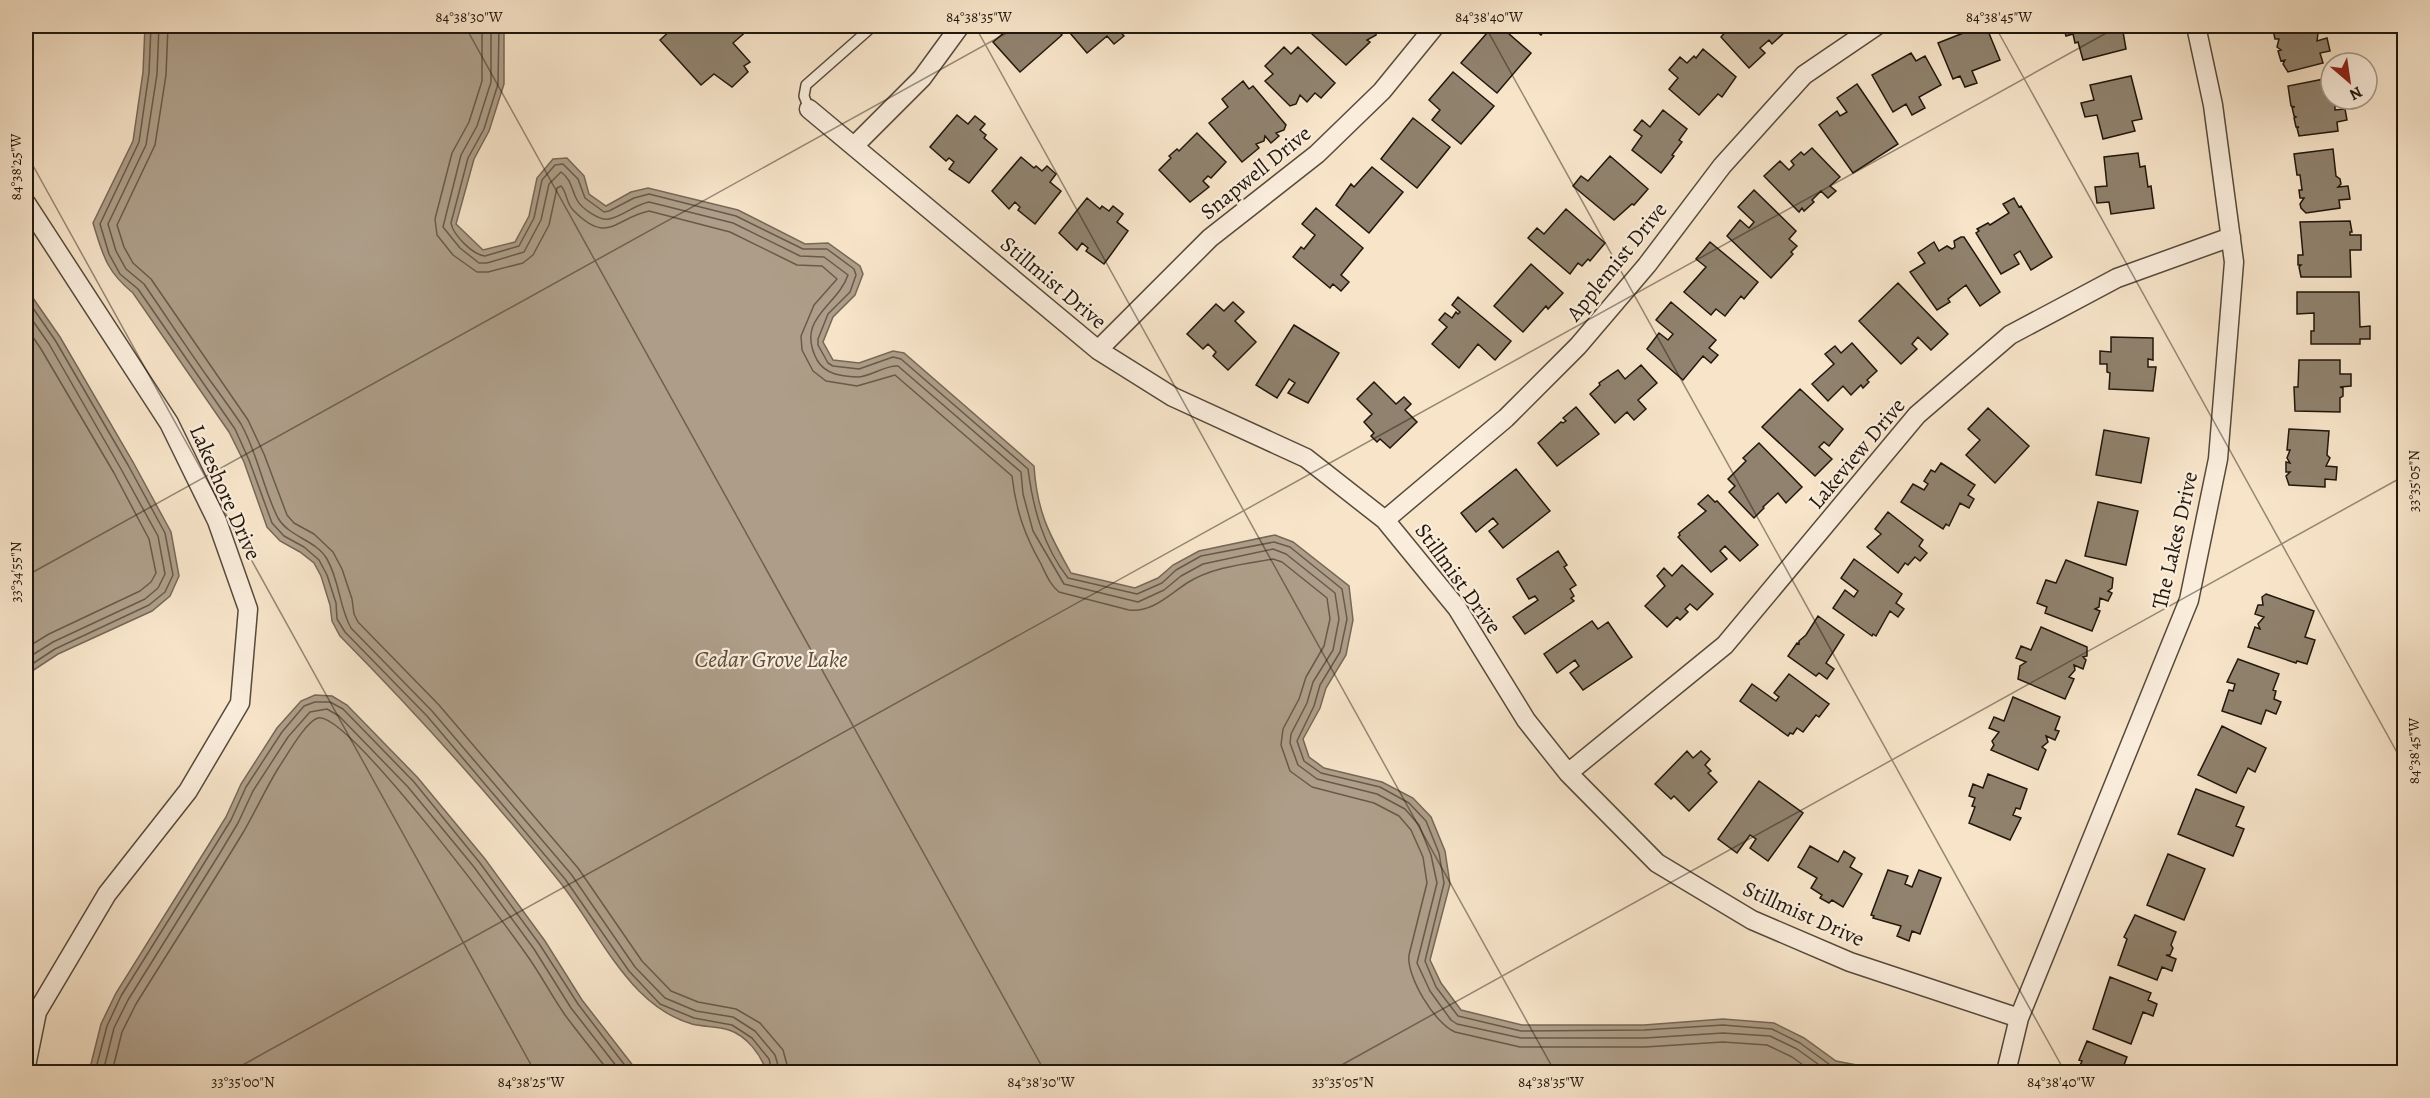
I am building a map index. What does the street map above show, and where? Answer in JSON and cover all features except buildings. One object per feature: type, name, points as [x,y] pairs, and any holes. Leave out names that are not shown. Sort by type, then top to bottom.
[{"type":"street","points":[[854,146],[922,78],[960,26]]},
{"type":"street","name":"Snapwell Drive","points":[[1098,350],[1210,238],[1317,154],[1382,91],[1435,26]]},
{"type":"street","name":"Applemist Drive","points":[[1385,520],[1506,418],[1578,346],[1647,265],[1722,166],[1804,75],[1876,26]]},
{"type":"street","name":"The Lakes Drive","points":[[2006,1072],[2019,1018],[2189,600],[2217,459],[2234,262],[2213,105],[2196,26]]},
{"type":"street","name":"Stillmist Drive","points":[[809,109],[1098,350],[1173,397],[1306,458],[1385,520],[1456,608],[1526,720],[1568,773],[1657,863],[1752,920],[1851,962],[2019,1018]]},
{"type":"street","name":"Lakeshore Drive","points":[[26,203],[169,423],[217,521],[248,609],[240,703],[188,791],[107,894],[37,1012],[26,1066]]},
{"type":"street","name":"Lakeview Drive","points":[[1568,773],[1725,645],[1917,415],[2010,335],[2117,278],[2231,237]]},
{"type":"lane","points":[[809,109],[804,96],[806,85],[873,26]]},
{"type":"water","name":"Cedar Grove Lake","points":[[145,26],[504,26],[504,84],[489,131],[474,159],[456,224],[483,250],[515,242],[529,216],[537,178],[553,159],[567,158],[584,176],[589,194],[606,206],[631,192],[648,188],[738,210],[805,244],[828,243],[860,266],[863,274],[855,295],[833,317],[823,342],[833,360],[859,363],[893,351],[904,353],[1034,466],[1038,497],[1045,522],[1071,573],[1135,588],[1158,578],[1173,565],[1199,551],[1275,535],[1293,542],[1349,586],[1353,620],[1346,655],[1326,688],[1320,708],[1303,739],[1309,757],[1324,768],[1382,782],[1413,798],[1431,817],[1445,851],[1450,884],[1430,960],[1441,983],[1461,1010],[1522,1025],[1644,1025],[1723,1019],[1774,1023],[1804,1038],[1836,1061],[1893,1072],[767,1072],[752,1047],[736,1033],[677,1019],[645,997],[628,978],[559,881],[480,786],[340,636],[332,621],[330,605],[321,576],[314,563],[280,541],[267,527],[244,462],[229,432],[133,293],[111,270],[93,223],[133,141],[143,72]]},
{"type":"water","points":[[26,288],[60,337],[171,532],[179,576],[170,596],[152,611],[58,654],[26,675]]},
{"type":"water","points":[[315,695],[332,696],[347,705],[418,778],[485,859],[545,941],[582,1000],[638,1072],[89,1072],[101,1024],[116,993],[226,817],[241,784],[277,728],[301,701]]}]
